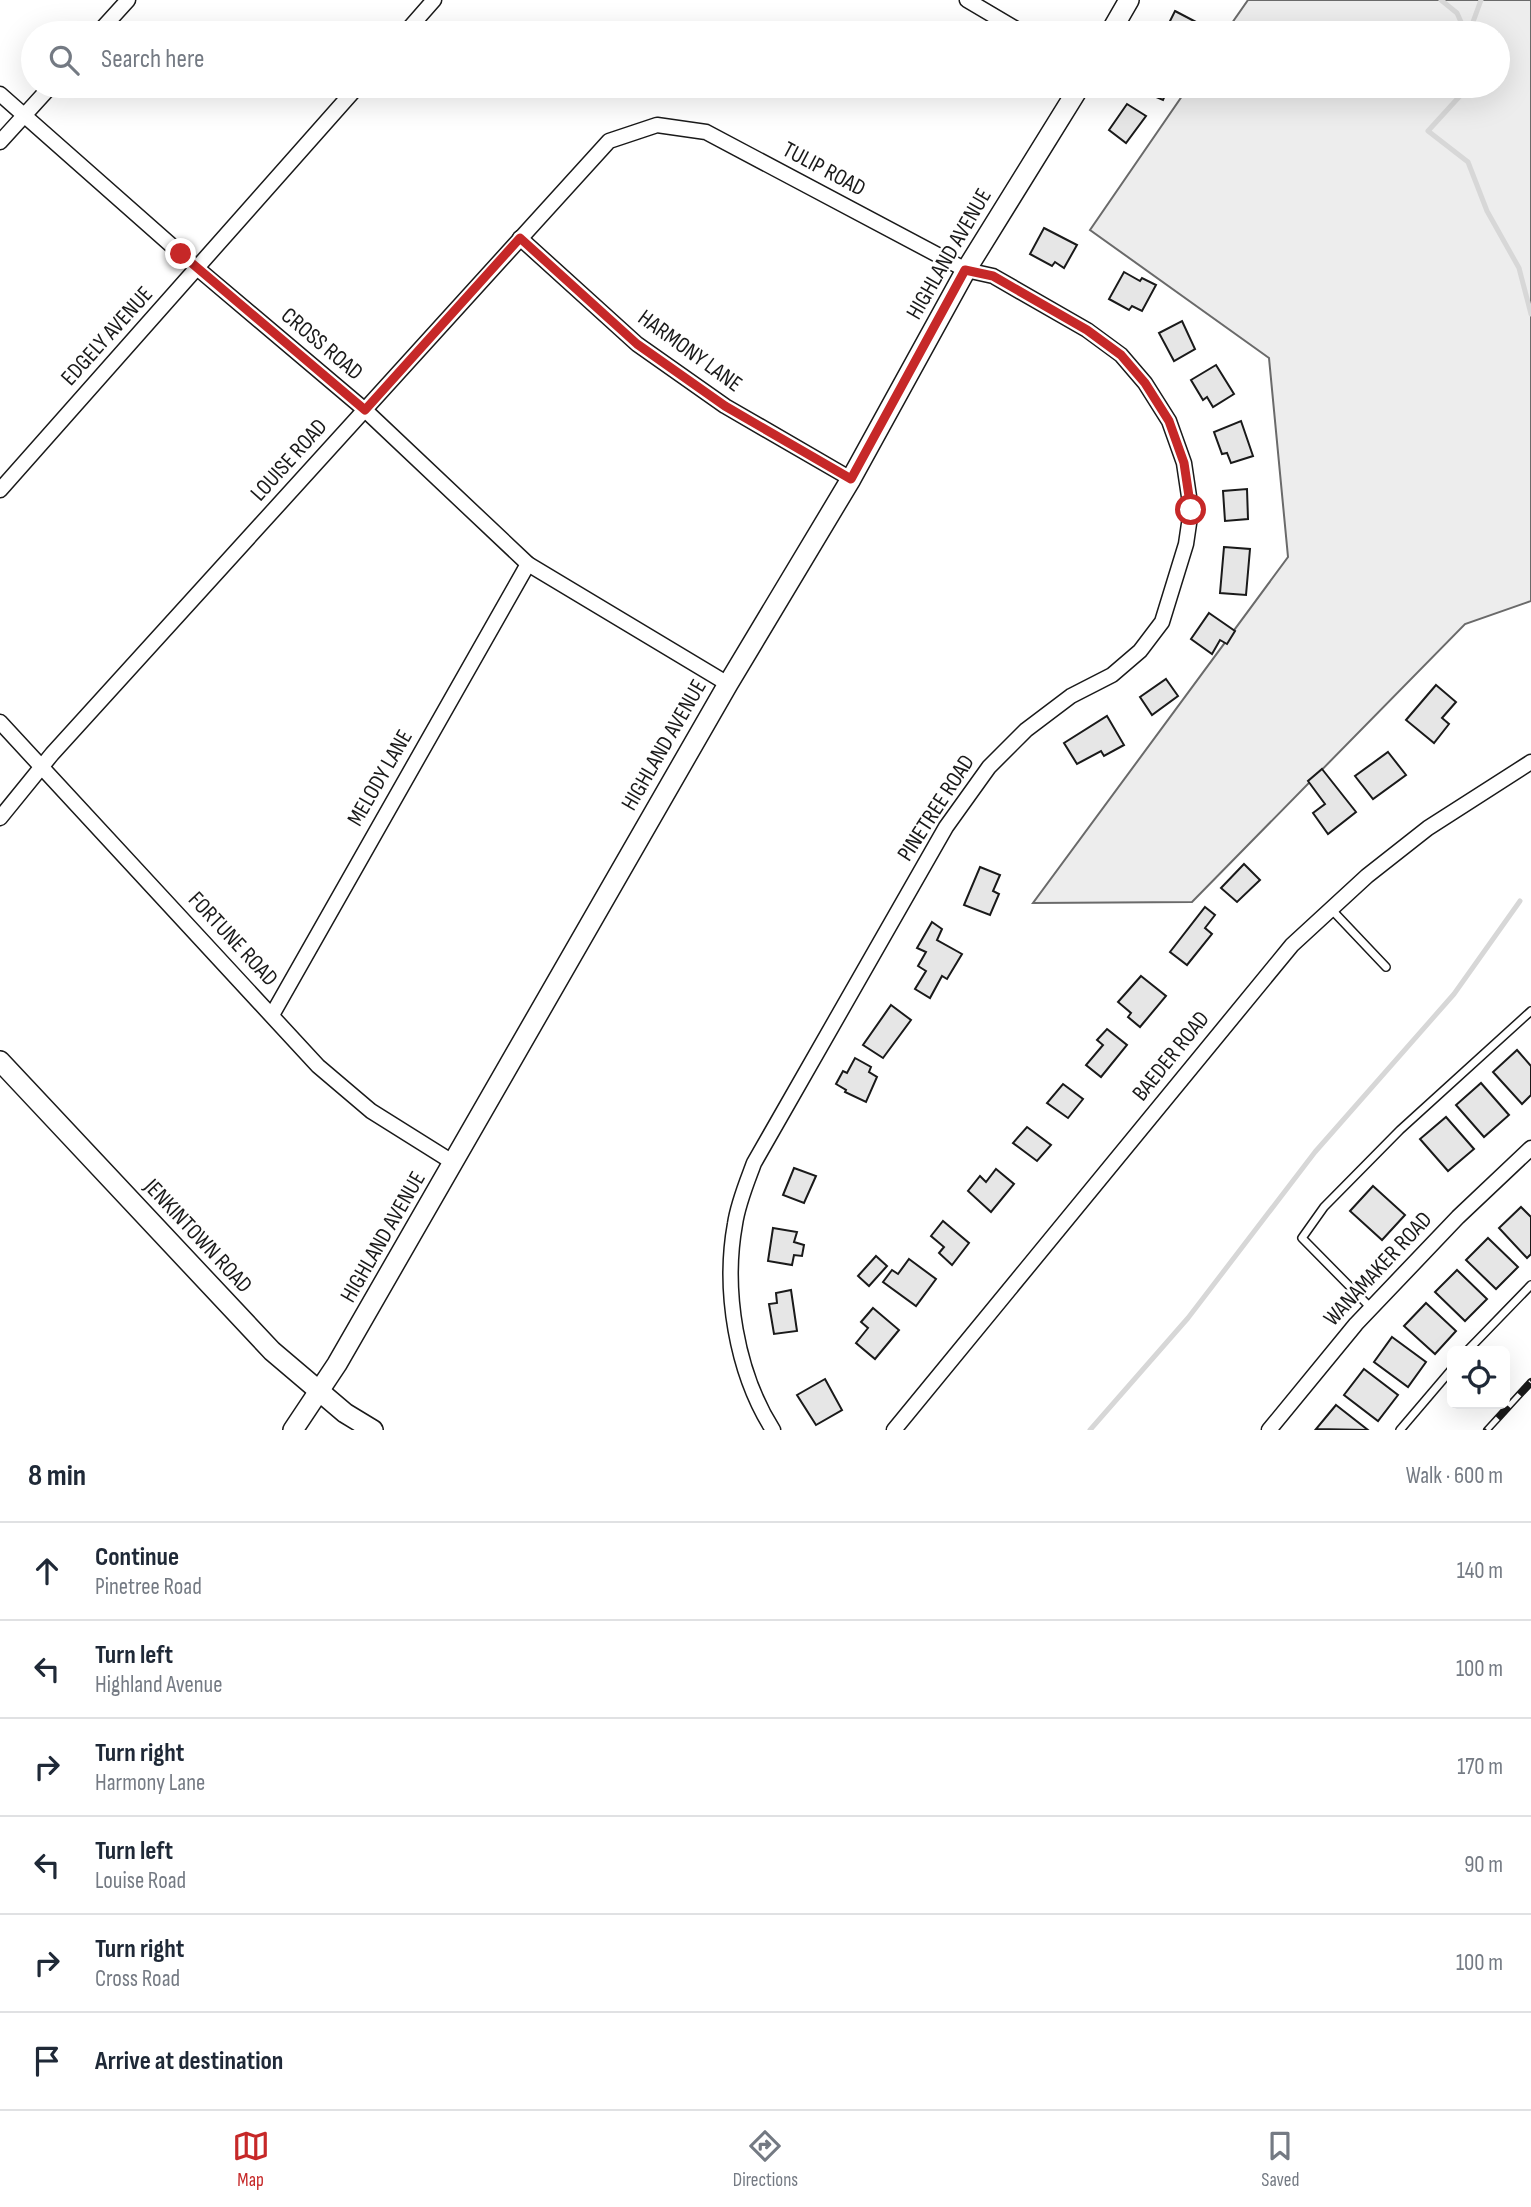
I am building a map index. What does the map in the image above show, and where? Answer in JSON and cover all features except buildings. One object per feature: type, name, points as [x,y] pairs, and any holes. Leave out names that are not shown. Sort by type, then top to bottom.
[{"type":"street","points":[[109,21],[128,0]]},
{"type":"street","points":[[416,21],[434,0]]},
{"type":"street","points":[[967,0],[1003,21]]},
{"type":"street","points":[[1118,21],[1129,0]]},
{"type":"street","name":"CROSS ROAD","points":[[0,94],[197,268],[365,410],[527,564],[728,684]]},
{"type":"street","points":[[0,142],[40,98]]},
{"type":"street","name":"EDGELY AVENUE","points":[[0,490],[347,98]]},
{"type":"street","name":"HIGHLAND AVENUE","points":[[293,1430],[320,1392],[728,684],[851,479],[965,270],[1072,98]]},
{"type":"street","name":"TULIP ROAD","points":[[657,125],[706,132],[965,270]]},
{"type":"street","name":"LOUISE ROAD","points":[[0,818],[41,768],[609,141],[657,125]]},
{"type":"street","name":"HARMONY LANE","points":[[520,238],[637,344],[725,406],[851,479]]},
{"type":"street","name":"PINETREE ROAD","points":[[773,1430],[748,1374],[731,1302],[729,1265],[735,1221],[754,1163],[946,827],[989,767],[1026,730],[1072,696],[1112,675],[1140,651],[1162,622],[1186,544],[1191,510],[1184,463],[1169,421],[1145,383],[1121,355],[1087,330],[993,276],[965,270]]},
{"type":"street","name":"MELODY LANE","points":[[272,1015],[527,564]]},
{"type":"street","name":"FORTUNE ROAD","points":[[0,722],[318,1066],[372,1111],[454,1163]]},
{"type":"street","name":"BAEDER ROAD","points":[[894,1430],[1292,945],[1367,876],[1428,828],[1531,762]]},
{"type":"street","name":"JENKINTOWN ROAD","points":[[0,1061],[272,1351],[345,1413],[373,1430]]},
{"type":"street","name":"WANAMAKER ROAD","points":[[1269,1430],[1371,1308],[1458,1217],[1531,1148]]},
{"type":"lane","points":[[1331,909],[1386,967]]},
{"type":"lane","points":[[1371,1308],[1302,1238],[1324,1207],[1400,1130],[1531,1011]]},
{"type":"lane","points":[[1472,1346],[1531,1285]]},
{"type":"lane","points":[[1400,1430],[1447,1375]]},
{"type":"shaded area","points":[[1248,0],[1531,0],[1531,601],[1465,624],[1192,902],[1033,903],[1288,557],[1269,358],[1090,230],[1181,98],[1510,98],[1510,21],[1233,21]]},
{"type":"waterway","points":[[1441,0],[1457,13],[1461,21]]},
{"type":"waterway","points":[[1473,21],[1481,0]]},
{"type":"waterway","points":[[1458,98],[1428,131],[1468,162],[1487,211],[1519,268],[1531,314]]},
{"type":"waterway","points":[[1090,1430],[1188,1318],[1315,1152],[1454,994],[1520,901]]},
{"type":"railway","points":[[1487,1430],[1531,1382]]},
{"type":"route","points":[[181,254],[365,410],[520,238],[637,344],[725,406],[851,479],[965,270],[993,276],[1087,330],[1121,355],[1145,383],[1169,421],[1184,463],[1191,510]]}]
